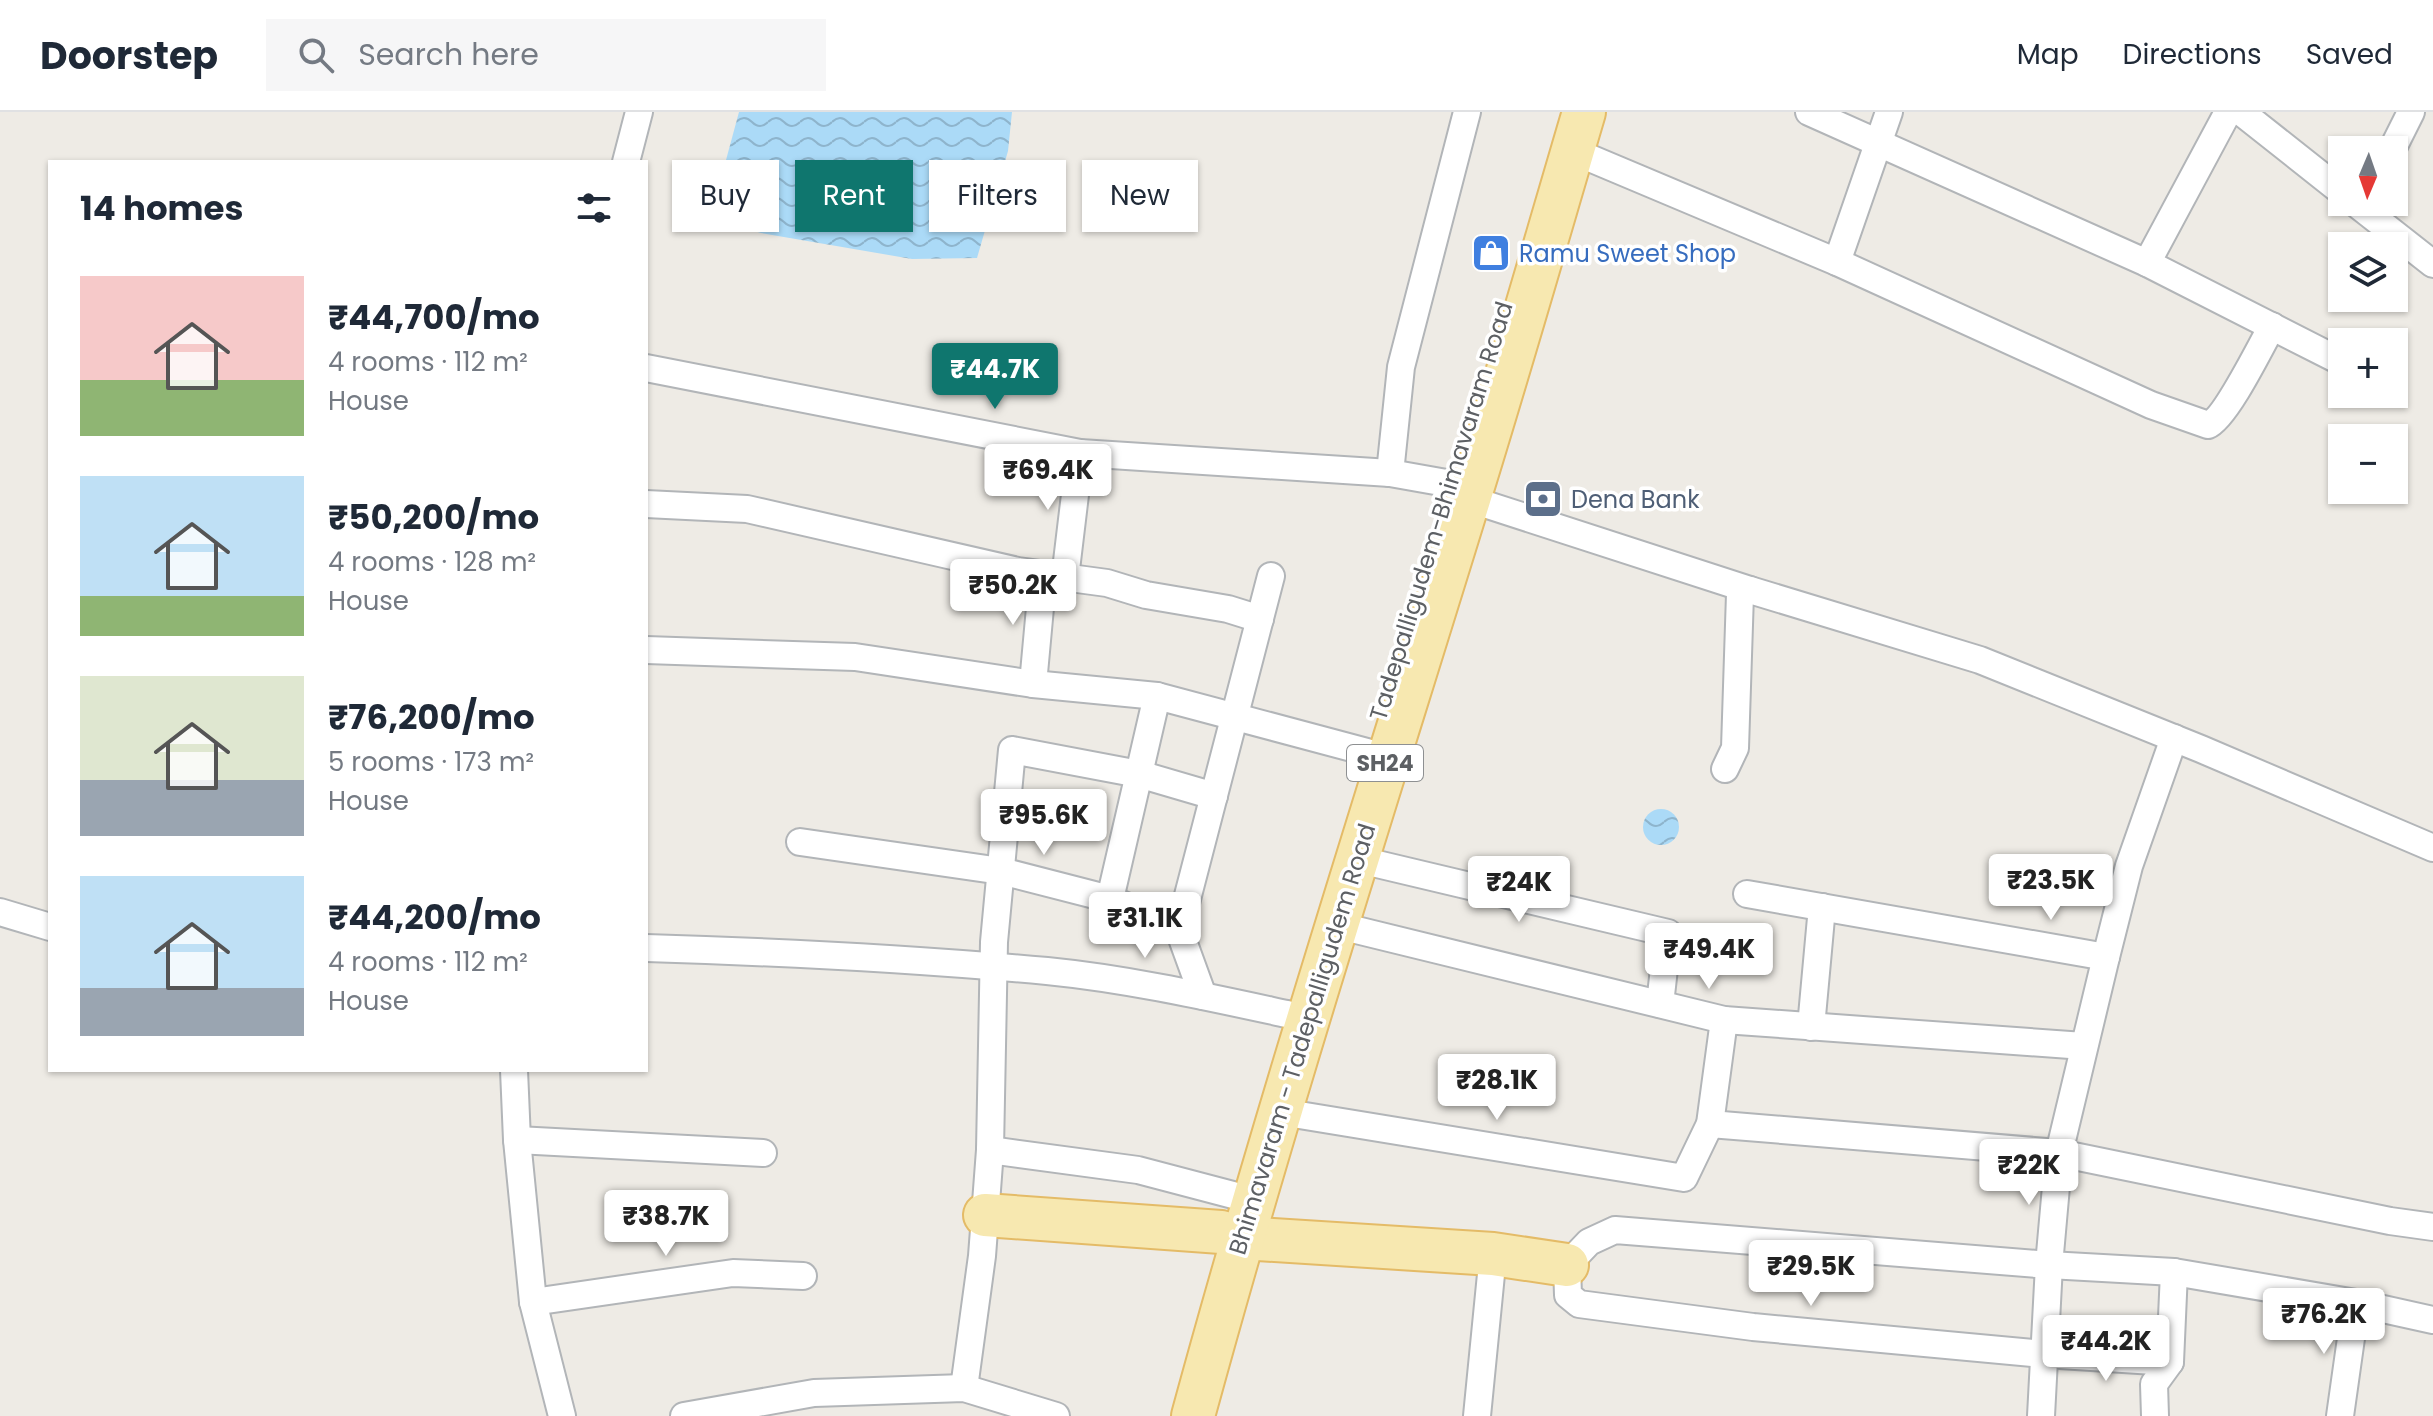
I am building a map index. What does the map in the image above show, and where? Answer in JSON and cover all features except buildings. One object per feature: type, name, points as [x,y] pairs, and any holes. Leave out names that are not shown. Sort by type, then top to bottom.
[{"type":"main road","name":"Bhimavaram - Tadepalligudem Road","points":[[1193,1416],[1240,1198],[1281,1112],[1567,132],[1584,112]]},
{"type":"main road","name":"Tadepalligudem-Bhimavaram Road","points":[[1171,1416],[1240,1198],[1287,1014],[1367,752],[1460,492]]},
{"type":"main road","points":[[985,1215],[1240,1198],[1493,1254],[1567,1265]]},
{"type":"street","points":[[627,160],[639,112]]},
{"type":"street","points":[[1390,473],[1401,367],[1467,112]]},
{"type":"street","points":[[1809,112],[2147,263],[2328,355]]},
{"type":"street","points":[[1837,262],[1889,112]]},
{"type":"street","points":[[2147,263],[2228,112]]},
{"type":"street","points":[[2241,112],[2328,181]]},
{"type":"street","points":[[2399,136],[2411,112]]},
{"type":"street","points":[[1567,132],[1837,262],[2151,405],[2208,425],[2214,423],[2225,407],[2272,326]]},
{"type":"street","points":[[2375,216],[2433,264]]},
{"type":"street","points":[[648,368],[1080,453],[1390,473],[1460,492],[1750,590],[1980,660],[2433,848]]},
{"type":"street","points":[[1033,684],[1080,453]]},
{"type":"street","points":[[648,504],[747,509],[1054,576],[1107,583],[1146,595],[1228,609],[1260,619]]},
{"type":"street","points":[[1203,996],[1179,930],[1271,576]]},
{"type":"street","points":[[1725,769],[1735,748],[1740,594],[1750,590]]},
{"type":"street","points":[[648,650],[855,657],[1033,684],[1157,696],[1367,752]]},
{"type":"street","points":[[1110,899],[1157,696]]},
{"type":"street","points":[[2041,1416],[2059,1153],[2129,866],[2174,738]]},
{"type":"street","points":[[964,1388],[982,1256],[990,1150],[994,968],[1012,750],[1139,774],[1214,796]]},
{"type":"street","points":[[800,842],[1001,871],[1110,899],[1179,930]]},
{"type":"street","points":[[1356,859],[1668,933],[1660,1004]]},
{"type":"street","points":[[1747,894],[2106,957]]},
{"type":"street","points":[[1811,1027],[1822,907]]},
{"type":"street","points":[[0,912],[48,926]]},
{"type":"street","points":[[1336,925],[1724,1020],[2084,1046]]},
{"type":"street","points":[[648,948],[818,954],[1049,971],[1203,996],[1287,1014]]},
{"type":"street","points":[[1281,1112],[1684,1178],[1710,1124],[1724,1020]]},
{"type":"street","points":[[514,1072],[517,1140],[533,1302],[562,1416]]},
{"type":"street","points":[[1710,1124],[2059,1153],[2390,1221],[2433,1227]]},
{"type":"street","points":[[517,1140],[763,1153]]},
{"type":"street","points":[[990,1150],[1138,1170],[1240,1198]]},
{"type":"street","points":[[2170,1362],[2044,1354],[1753,1327],[1579,1304],[1568,1295],[1567,1265],[1589,1242],[1615,1230],[2174,1272],[2356,1303],[2433,1320]]},
{"type":"street","points":[[1477,1416],[1493,1254]]},
{"type":"street","points":[[2155,1416],[2154,1384],[2170,1362],[2174,1272]]},
{"type":"street","points":[[533,1302],[733,1273],[803,1276]]},
{"type":"street","points":[[2340,1416],[2356,1303]]},
{"type":"street","points":[[684,1416],[814,1393],[964,1388],[1056,1416]]},
{"type":"water","points":[[739,112],[1012,112],[1005,160],[929,160],[929,232],[985,232],[977,258],[912,259],[758,232],[779,232],[779,160],[726,160]]},
{"type":"water","points":[[1661,809],[1674,814],[1679,827],[1674,840],[1661,845],[1648,840],[1643,827],[1648,814]]},
{"type":"place","name":"Ramu Sweet Shop","points":[[1491,253]]},
{"type":"place","name":"Dena Bank","points":[[1543,499]]}]
